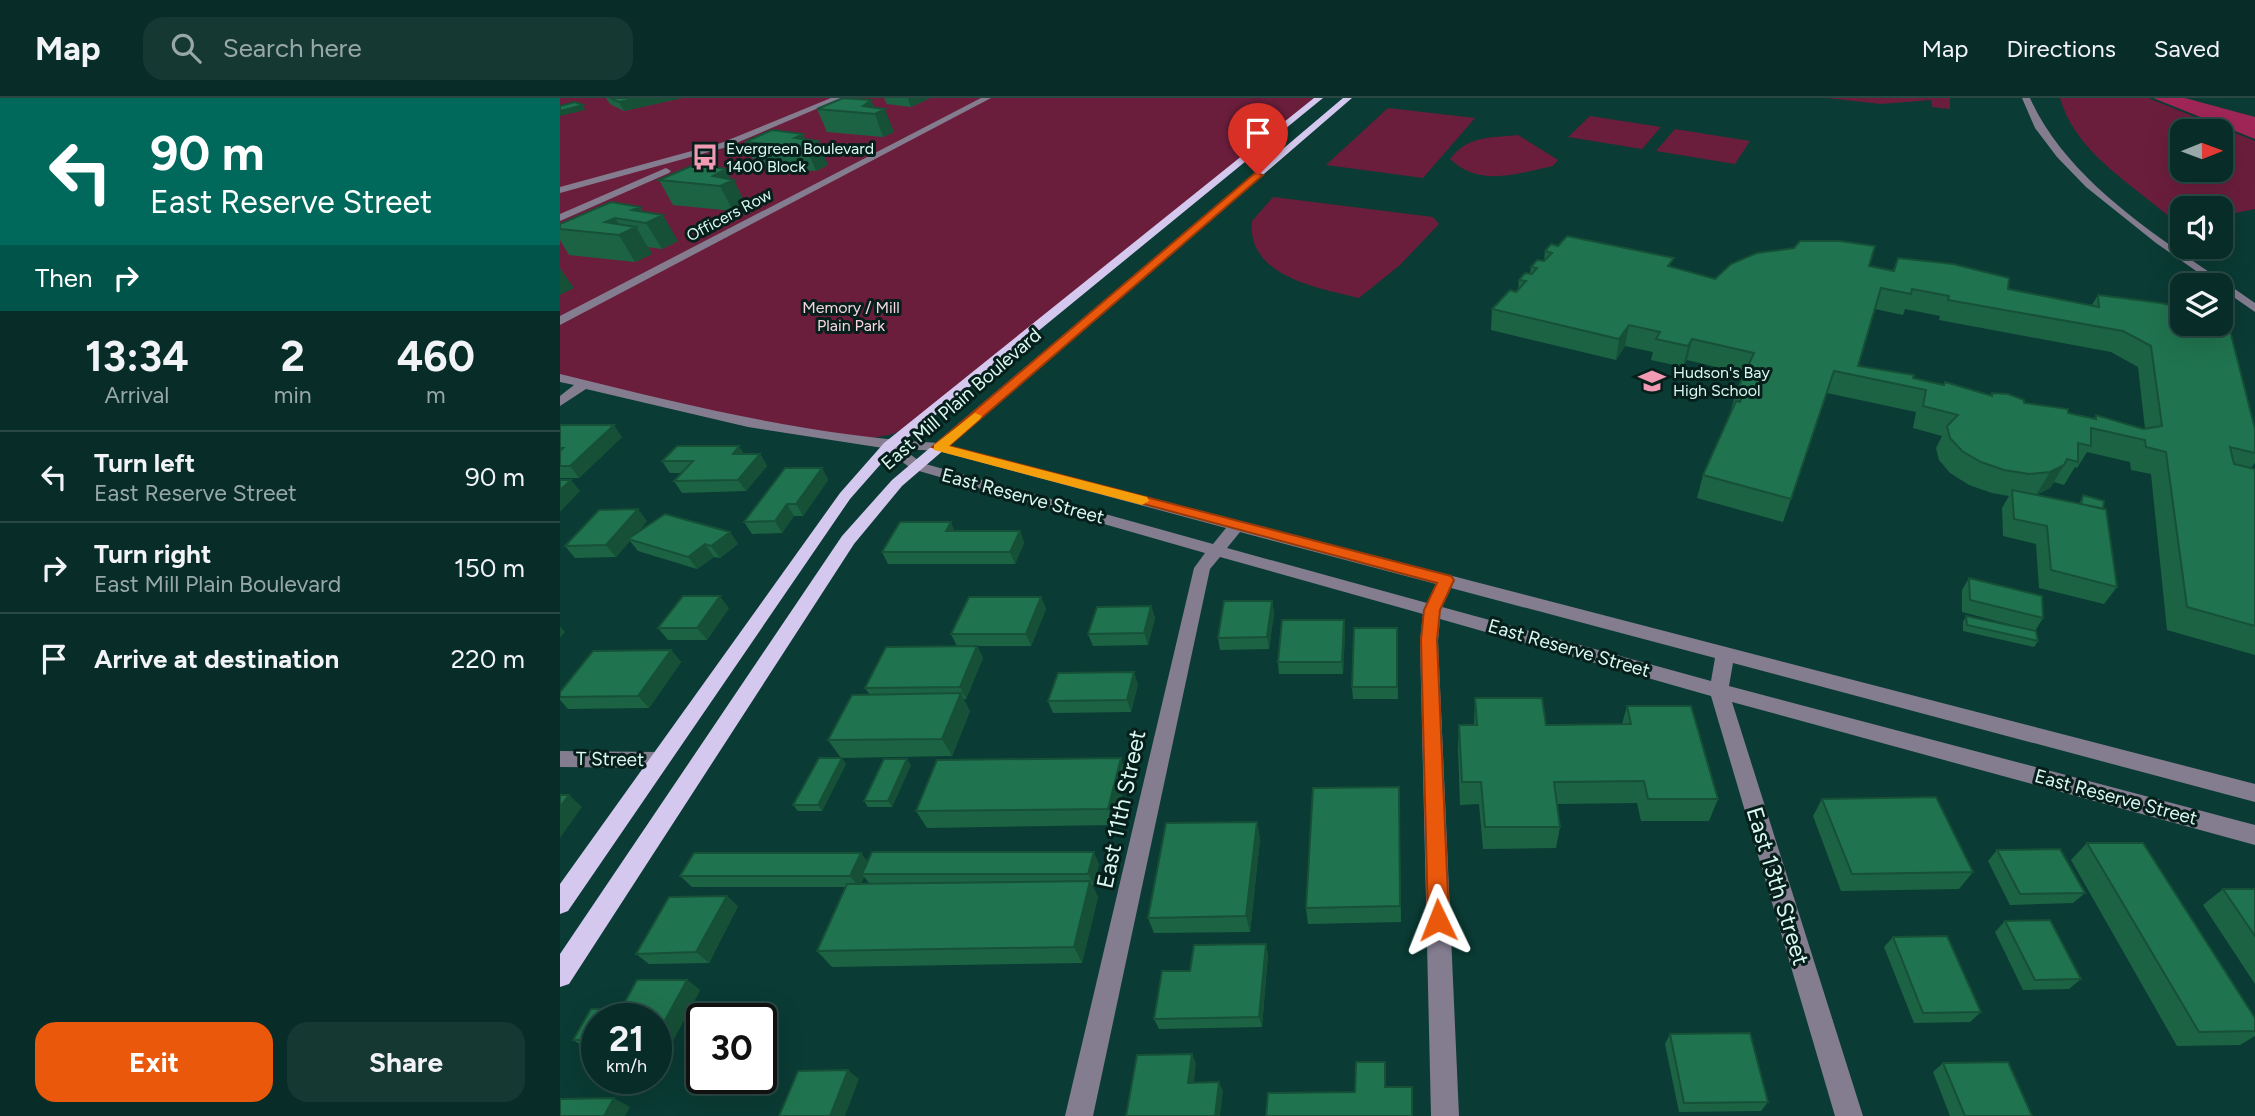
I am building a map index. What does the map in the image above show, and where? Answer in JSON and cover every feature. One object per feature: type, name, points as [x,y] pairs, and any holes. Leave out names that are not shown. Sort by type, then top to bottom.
[{"type":"main road","name":"East Mill Plain Boulevard","points":[[560,903],[845,496],[889,446],[1319,98]]},
{"type":"main road","name":"East Mill Plain Boulevard","points":[[560,975],[848,540],[897,483],[1348,98]]},
{"type":"street","points":[[560,190],[735,142],[838,98]]},
{"type":"street","name":"Officers Row","points":[[560,321],[987,98]]},
{"type":"street","points":[[2026,98],[2030,114],[2039,130],[2063,158],[2156,236],[2255,308]]},
{"type":"street","points":[[560,218],[670,170],[676,165],[673,160]]},
{"type":"street","name":"East Reserve Street","points":[[560,378],[788,433],[889,446],[939,447],[2255,793]]},
{"type":"street","points":[[560,402],[584,384]]},
{"type":"street","name":"East Reserve Street","points":[[889,446],[917,466],[1719,691],[2255,835]]},
{"type":"street","name":"East 11th Street","points":[[1079,1116],[1202,568],[1237,525]]},
{"type":"street","points":[[1445,1116],[1429,640],[1432,610],[1446,580]]},
{"type":"street","name":"East 13th Street","points":[[1725,655],[1719,691],[1849,1116]]},
{"type":"street","name":"T Street","points":[[560,759],[659,760]]},
{"type":"green space","name":"Memory / Mill Plain Park","points":[[560,98],[1319,98],[923,417],[893,434],[853,442],[787,433],[560,377]]},
{"type":"green space","points":[[1827,98],[1950,98],[1950,109],[1932,107],[1931,100],[1881,104]]},
{"type":"green space","points":[[2060,98],[2148,98],[2200,119],[2170,119],[2170,182],[2233,182],[2233,132],[2255,141],[2255,209],[2233,214],[2233,196],[2170,196],[2170,217],[2095,155],[2068,119]]},
{"type":"green space","points":[[1388,108],[1475,118],[1423,178],[1326,165]]},
{"type":"green space","points":[[1590,116],[1661,127],[1642,149],[1568,137]]},
{"type":"green space","points":[[1675,129],[1750,141],[1735,164],[1656,151]]},
{"type":"green space","points":[[1518,135],[1558,160],[1553,166],[1513,175],[1487,176],[1462,168],[1450,159],[1472,142]]},
{"type":"green space","points":[[1273,197],[1433,217],[1439,224],[1400,265],[1359,298],[1306,284],[1272,267],[1260,255],[1253,240],[1252,221]]},
{"type":"shaded area","points":[[2153,98],[2185,98],[2255,117],[2255,139],[2233,130],[2233,119],[2205,119]]},
{"type":"building","points":[[610,98],[638,98],[619,102]]},
{"type":"building","points":[[843,98],[871,100],[863,106],[885,109],[875,114],[817,109]]},
{"type":"building","points":[[575,102],[583,105],[560,111],[560,106]]},
{"type":"building","points":[[772,130],[803,134],[795,138],[818,141],[806,147],[745,142]]},
{"type":"building","points":[[696,164],[726,169],[713,176],[734,180],[720,186],[659,180]]},
{"type":"building","points":[[611,202],[640,207],[632,210],[663,215],[646,223],[615,218],[605,222],[636,227],[619,235],[560,229],[560,224]]},
{"type":"building","points":[[1567,236],[1674,258],[1668,266],[1715,279],[1731,264],[1757,253],[1794,248],[1800,241],[1840,241],[1875,246],[1869,266],[1894,271],[1898,258],[1953,264],[2009,278],[2008,289],[2099,307],[2098,295],[2161,303],[2170,305],[2170,336],[2231,336],[2255,429],[2255,453],[2230,447],[2234,464],[2255,469],[2255,626],[2187,607],[2166,452],[2146,447],[2145,440],[2091,428],[2091,446],[2078,443],[2078,462],[2067,459],[2064,465],[2050,472],[2029,474],[2004,470],[1981,462],[1962,451],[1950,438],[1947,426],[1958,415],[1923,406],[1926,390],[1834,371],[1791,499],[1703,475],[1736,401],[1740,402],[1742,397],[1735,395],[1754,353],[1692,339],[1688,346],[1656,339],[1660,332],[1629,325],[1619,339],[1492,309],[1510,290],[1516,292],[1526,281],[1519,280],[1525,273],[1532,274],[1537,268],[1531,267],[1537,260],[1544,261],[1552,253],[1545,251],[1551,244],[1558,246]],"holes":[[[1881,288],[1911,294],[1912,289],[1949,296],[1948,300],[2123,331],[2151,346],[2162,426],[2143,429],[2096,415],[2096,419],[2068,413],[2068,409],[2024,403],[2024,400],[2008,394],[1992,393],[1992,396],[1945,382],[1944,385],[1913,378],[1914,375],[1858,366]]]},
{"type":"building","points":[[560,425],[614,425],[570,466],[560,466],[560,451],[563,448],[560,448]]},
{"type":"building","points":[[677,446],[739,446],[733,454],[760,454],[738,480],[674,481],[693,461],[662,461]]},
{"type":"building","points":[[785,468],[822,468],[796,504],[787,504],[775,521],[744,522]]},
{"type":"building","points":[[560,480],[571,480],[560,490]]},
{"type":"building","points":[[2012,490],[2106,509],[2117,587],[2051,570],[2047,526],[2014,519]]},
{"type":"building","points":[[2083,495],[2104,501],[2103,509],[2081,504]]},
{"type":"building","points":[[638,509],[606,545],[565,546],[599,510]]},
{"type":"building","points":[[665,514],[730,532],[711,546],[705,544],[688,557],[628,539]]},
{"type":"building","points":[[900,522],[951,522],[946,531],[1020,531],[1010,552],[882,552]]},
{"type":"building","points":[[1969,578],[2042,596],[2043,618],[1970,600]]},
{"type":"building","points":[[683,596],[720,596],[697,628],[658,628]]},
{"type":"building","points":[[969,597],[1041,597],[1026,634],[951,634]]},
{"type":"building","points":[[1224,601],[1272,601],[1267,637],[1218,638]]},
{"type":"building","points":[[1151,606],[1144,633],[1088,634],[1097,607]]},
{"type":"building","points":[[1966,616],[2036,631],[2038,641],[1967,625]]},
{"type":"building","points":[[1282,620],[1344,620],[1342,662],[1278,662]]},
{"type":"building","points":[[1354,628],[1397,628],[1397,687],[1352,687]]},
{"type":"building","points":[[977,646],[960,687],[865,688],[886,647]]},
{"type":"building","points":[[671,650],[638,696],[560,697],[560,692],[593,651]]},
{"type":"building","points":[[1134,672],[1127,700],[1048,701],[1058,673]]},
{"type":"building","points":[[961,693],[942,739],[828,740],[852,695]]},
{"type":"building","points":[[1475,698],[1542,698],[1546,725],[1631,724],[1627,706],[1691,706],[1718,799],[1648,799],[1644,781],[1554,782],[1560,827],[1485,827],[1481,782],[1462,782],[1459,725],[1477,725]]},
{"type":"building","points":[[819,758],[842,758],[818,805],[793,805]]},
{"type":"building","points":[[1121,758],[1108,809],[916,811],[937,760]]},
{"type":"building","points":[[884,759],[907,759],[888,801],[864,801]]},
{"type":"building","points":[[1399,787],[1400,906],[1306,908],[1313,788]]},
{"type":"building","points":[[560,795],[569,795],[560,807]]},
{"type":"building","points":[[1936,797],[1973,872],[1852,874],[1822,799]]},
{"type":"building","points":[[1257,822],[1246,916],[1148,918],[1166,823]]},
{"type":"building","points":[[2087,843],[2143,843],[2255,1018],[2255,1031],[2199,1032]]},
{"type":"building","points":[[2060,849],[2085,893],[2020,894],[1997,850]]},
{"type":"building","points":[[872,852],[1094,852],[1088,874],[862,874]]},
{"type":"building","points":[[694,853],[861,853],[850,876],[680,876]]},
{"type":"building","points":[[1090,881],[1074,947],[817,951],[847,884]]},
{"type":"building","points":[[2223,889],[2255,889],[2255,936]]},
{"type":"building","points":[[727,896],[696,952],[636,954],[669,897]]},
{"type":"building","points":[[2050,920],[2081,979],[2035,980],[2005,921]]},
{"type":"building","points":[[1947,936],[1981,1012],[1923,1013],[1893,937]]},
{"type":"building","points":[[1266,944],[1259,1017],[1154,1019],[1162,971],[1190,971],[1194,945]]},
{"type":"building","points":[[637,980],[687,980],[672,1008],[672,1003],[624,1003]]},
{"type":"building","points":[[581,1026],[581,1040],[573,1040]]},
{"type":"building","points":[[1750,1033],[1768,1102],[1684,1103],[1670,1034]]},
{"type":"building","points":[[1192,1054],[1188,1083],[1219,1082],[1215,1116],[1126,1116],[1137,1055]]},
{"type":"building","points":[[1356,1062],[1385,1062],[1385,1087],[1412,1087],[1412,1116],[1266,1116],[1268,1093],[1355,1092]]},
{"type":"building","points":[[2008,1062],[2032,1116],[1965,1116],[1943,1063]]},
{"type":"building","points":[[848,1070],[830,1116],[779,1116],[798,1071]]},
{"type":"building","points":[[614,1098],[604,1116],[560,1116],[560,1099]]},
{"type":"slow traffic","points":[[975,416],[939,447],[1142,501]]},
{"type":"place","name":"Evergreen Boulevard 1400 Block","points":[[705,157]]},
{"type":"place","name":"Hudson's Bay High School","points":[[1652,381]]},
{"type":"route","points":[[1258,175],[939,447],[1446,580],[1432,610],[1429,640],[1438,920]]}]
